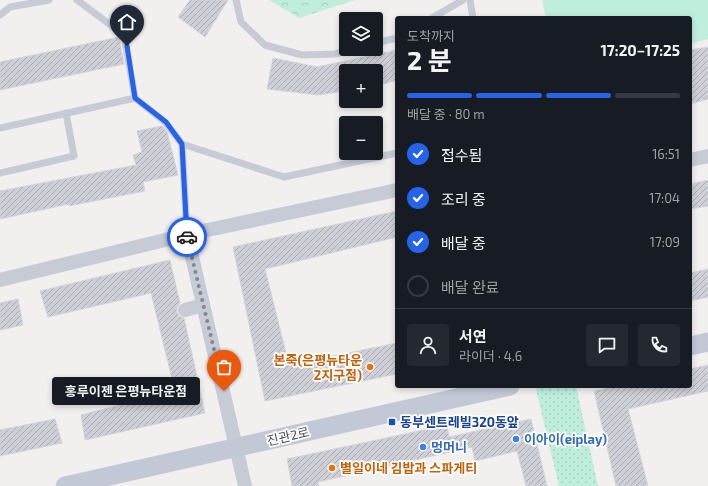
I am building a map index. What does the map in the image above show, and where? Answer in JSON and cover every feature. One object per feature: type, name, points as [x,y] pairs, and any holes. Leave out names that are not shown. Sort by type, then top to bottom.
[{"type":"street","points":[[692,160],[708,156]]},
{"type":"street","points":[[0,280],[187,235],[395,190]]},
{"type":"street","points":[[187,235],[245,486]]},
{"type":"street","points":[[185,310],[203,305]]},
{"type":"street","points":[[692,346],[708,342]]},
{"type":"street","name":"진관2로","points":[[65,486],[501,388]]},
{"type":"lane","points":[[0,15],[10,7],[49,0]]},
{"type":"lane","points":[[77,0],[124,35],[135,98],[166,122],[182,144],[187,235]]},
{"type":"lane","points":[[236,0],[241,22],[265,45],[302,55],[339,53]]},
{"type":"lane","points":[[435,16],[462,0]]},
{"type":"lane","points":[[470,0],[472,16]]},
{"type":"lane","points":[[383,42],[395,39]]},
{"type":"lane","points":[[0,128],[135,98]]},
{"type":"lane","points":[[0,173],[74,156],[66,113]]},
{"type":"lane","points":[[182,144],[284,177],[395,153]]},
{"type":"green space","points":[[269,0],[355,0],[299,18]]},
{"type":"green space","points":[[542,0],[708,0],[708,39],[692,43],[692,16],[546,16]]},
{"type":"green space","points":[[535,388],[576,388],[598,486],[559,486]]},
{"type":"building","points":[[190,0],[228,0],[205,37],[178,17]]},
{"type":"building","points":[[119,37],[124,64],[0,90],[0,62]]},
{"type":"building","points":[[708,47],[708,99],[692,103],[692,50]]},
{"type":"building","points":[[395,50],[395,81],[383,84],[383,64],[339,64],[339,92],[318,95],[267,89],[273,58],[317,67],[369,56],[383,56],[383,53]]},
{"type":"building","points":[[162,126],[167,132],[178,175],[143,182],[145,191],[69,206],[69,204],[0,219],[0,191],[136,165],[133,155],[142,152],[137,131]]},
{"type":"building","points":[[708,180],[708,206],[692,209],[692,184]]},
{"type":"building","points":[[395,211],[395,237],[265,269],[289,365],[395,343],[395,374],[265,401],[233,247]]},
{"type":"building","points":[[170,260],[180,303],[177,308],[177,312],[179,316],[184,318],[205,413],[85,440],[81,415],[175,391],[151,293],[48,317],[40,291]]},
{"type":"building","points":[[708,269],[708,297],[692,301],[692,273]]},
{"type":"building","points":[[18,299],[23,325],[0,330],[0,303]]},
{"type":"building","points":[[708,365],[708,391],[628,409],[648,486],[616,486],[594,391],[608,388],[692,388],[692,369]]},
{"type":"building","points":[[55,419],[62,443],[0,456],[0,430]]},
{"type":"building","points":[[531,419],[547,486],[526,486],[517,451],[475,461],[472,447],[318,482],[319,486],[292,486],[287,459],[447,425],[449,437]]},
{"type":"way so far","points":[[187,237],[224,391]]},
{"type":"place","name":"본죽(은평뉴타운 2지구점)","points":[[370,367]]},
{"type":"place","name":"홍루이젠 은평뉴타운점","points":[[224,391]]},
{"type":"place","name":"동부센트레빌320동앞","points":[[392,422]]},
{"type":"place","name":"이아이(eiplay)","points":[[516,439]]},
{"type":"place","name":"멍머니","points":[[423,447]]},
{"type":"place","name":"별일이네 김밥과 스파게티","points":[[332,468]]},
{"type":"route","points":[[127,46],[135,98],[166,122],[182,144],[187,237]]}]
